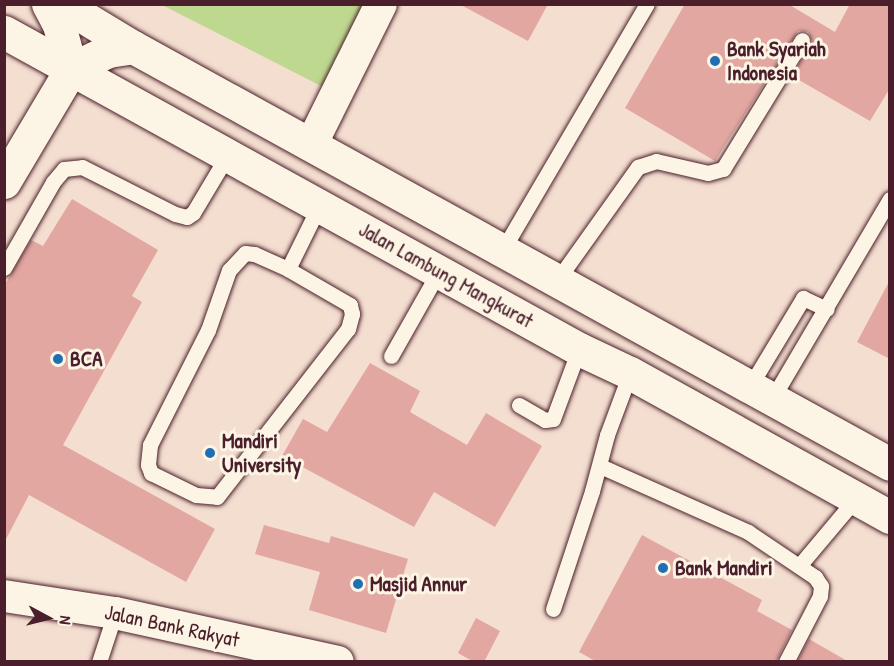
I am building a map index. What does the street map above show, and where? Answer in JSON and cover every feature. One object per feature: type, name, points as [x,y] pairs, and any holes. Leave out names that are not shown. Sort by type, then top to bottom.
[{"type":"highway","points":[[48,4],[59,25],[71,69]]},
{"type":"highway","points":[[62,4],[133,47],[502,251],[558,279],[890,464]]},
{"type":"highway","name":"Jalan Lambung Mangkurat","points":[[4,32],[579,349],[630,373],[890,517]]},
{"type":"highway","points":[[4,182],[71,69],[108,51],[133,47]]},
{"type":"highway","points":[[579,349],[604,305]]},
{"type":"highway","points":[[772,399],[773,453]]},
{"type":"street","points":[[311,145],[381,4]]},
{"type":"street","name":"Jalan Bank Rakyat","points":[[4,596],[115,613],[338,662]]},
{"type":"lane","points":[[502,251],[648,4]]},
{"type":"lane","points":[[558,279],[638,166],[656,162],[708,173],[723,169],[802,40]]},
{"type":"lane","points":[[4,268],[53,182],[64,169],[82,167],[175,214],[187,217],[193,213],[227,156]]},
{"type":"lane","points":[[772,399],[890,199]]},
{"type":"lane","points":[[288,269],[319,206]]},
{"type":"lane","points":[[246,253],[254,254],[288,269],[350,305],[352,314],[348,329],[217,497],[196,495],[151,473],[148,465],[150,445],[208,330],[229,270],[246,253]]},
{"type":"lane","points":[[391,356],[439,271]]},
{"type":"lane","points":[[772,399],[802,298],[826,309]]},
{"type":"lane","points":[[519,405],[545,420],[553,418],[579,349]]},
{"type":"lane","points":[[553,609],[600,466],[607,435],[630,373]]},
{"type":"lane","points":[[600,466],[748,532],[816,577],[821,589],[786,662]]},
{"type":"lane","points":[[799,566],[856,498]]},
{"type":"lane","points":[[99,662],[115,613]]},
{"type":"green space","points":[[162,5],[363,5],[325,88]]},
{"type":"building","points":[[459,4],[548,4],[528,41]]},
{"type":"building","name":"Bank Syariah Indonesia","points":[[685,4],[788,4],[835,32],[850,4],[890,4],[890,88],[870,121],[792,76],[812,41],[808,32],[798,31],[715,161],[625,108]]},
{"type":"building","points":[[72,199],[158,250],[132,296],[142,302],[63,445],[215,529],[186,582],[29,495],[4,543],[4,286],[31,240],[43,246]]},
{"type":"building","points":[[890,280],[890,359],[857,342]]},
{"type":"building","points":[[370,363],[420,391],[410,412],[467,445],[486,413],[542,446],[495,527],[434,492],[414,527],[282,456],[303,419],[327,432]]},
{"type":"building","name":"Masjid Annur","points":[[264,525],[329,543],[331,536],[408,559],[386,633],[309,610],[320,572],[255,554]]},
{"type":"building","name":"Bank Mandiri","points":[[642,535],[762,600],[757,611],[792,630],[776,662],[597,662],[579,652]]},
{"type":"building","points":[[476,618],[500,631],[484,662],[474,662],[458,653]]},
{"type":"building","points":[[809,639],[849,662],[797,662]]},
{"type":"place","name":"Bank Syariah Indonesia","points":[[715,61]]},
{"type":"place","name":"BCA","points":[[58,359]]},
{"type":"place","name":"Mandiri University","points":[[210,453]]},
{"type":"place","name":"Bank Mandiri","points":[[663,568]]},
{"type":"place","name":"Masjid Annur","points":[[358,584]]}]
